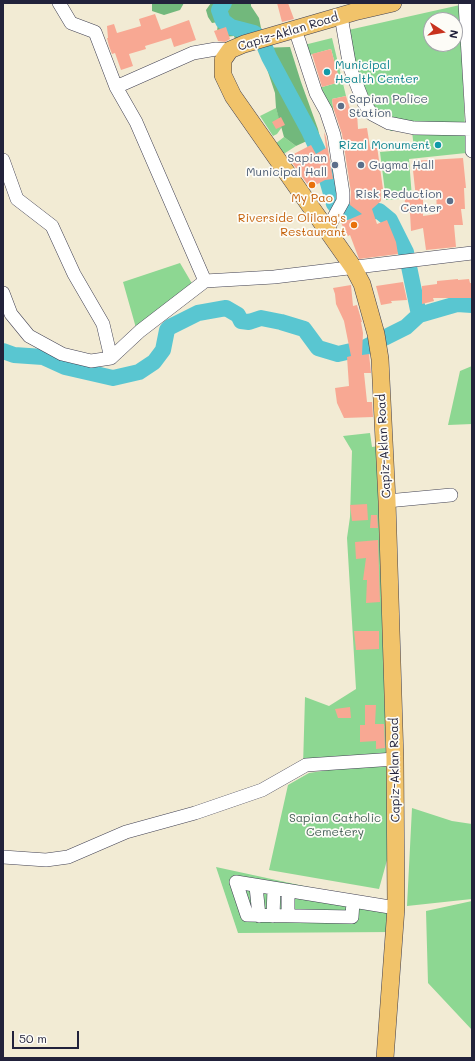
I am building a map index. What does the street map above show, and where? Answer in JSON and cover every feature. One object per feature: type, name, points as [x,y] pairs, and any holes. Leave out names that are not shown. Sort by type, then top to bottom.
[{"type":"main road","name":"Capiz-Aklan Road","points":[[385,1058],[396,908],[395,759],[387,501],[380,359],[376,334],[362,284],[330,225],[233,96],[223,75],[223,60],[237,47],[294,29],[393,3]]},
{"type":"street","points":[[59,3],[71,23],[95,32],[116,87],[136,122],[205,281]]},
{"type":"street","points":[[465,3],[472,120]]},
{"type":"street","points":[[341,16],[350,68],[364,103],[372,114],[389,123],[414,128],[472,129]]},
{"type":"street","points":[[294,29],[316,93],[326,111],[334,135],[343,201],[330,225]]},
{"type":"street","points":[[116,87],[193,53],[237,47]]},
{"type":"street","points":[[472,136],[472,151]]},
{"type":"street","points":[[3,160],[17,199],[52,226],[74,274],[103,324],[111,358]]},
{"type":"street","points":[[3,293],[12,314],[29,336],[62,354],[91,361],[111,358],[140,331],[205,281],[274,277],[472,253]]},
{"type":"street","points":[[387,501],[451,495]]},
{"type":"street","points":[[3,857],[46,860],[68,857],[126,832],[195,813],[262,790],[306,766],[395,759]]},
{"type":"street","points":[[353,901],[352,917],[247,915],[236,882],[274,889],[322,896],[336,899],[353,901],[396,908]]},
{"type":"street","points":[[256,886],[259,916]]},
{"type":"street","points":[[273,916],[274,889]]},
{"type":"street","points":[[288,891],[288,916]]},
{"type":"street","points":[[303,916],[305,894]]},
{"type":"street","points":[[320,917],[322,896]]},
{"type":"street","points":[[334,917],[336,899]]},
{"type":"green space","points":[[152,3],[184,3],[180,10],[164,15],[152,11]]},
{"type":"green space","points":[[211,3],[251,3],[251,6],[259,18],[262,33],[238,48],[234,36],[223,37],[217,32],[218,22],[212,23],[208,17],[206,10]]},
{"type":"green space","points":[[460,5],[460,12],[429,12]]},
{"type":"green space","points":[[423,13],[423,52],[462,52],[466,153],[409,159],[412,198],[386,200],[380,152],[414,149],[412,131],[391,131],[366,115],[344,31]]},
{"type":"green space","points":[[332,38],[346,96],[332,99],[335,124],[315,89],[340,82],[331,49],[306,56],[296,47]]},
{"type":"green space","points":[[290,47],[318,129],[323,151],[315,149],[309,140],[296,146],[284,137],[276,108],[275,93],[260,48]]},
{"type":"green space","points":[[276,108],[282,127],[277,134],[273,136],[260,116]]},
{"type":"green space","points":[[284,137],[296,146],[282,155],[275,144]]},
{"type":"green space","points":[[180,263],[197,292],[138,335],[123,282]]},
{"type":"green space","points":[[472,366],[472,424],[448,425],[460,371]]},
{"type":"green space","points":[[370,433],[372,447],[379,446],[386,760],[303,766],[305,697],[329,706],[356,689],[347,538],[350,517],[352,451],[343,436]]},
{"type":"green space","name":"Sapian Catholic Cemetery","points":[[388,764],[389,853],[379,889],[269,870],[288,785],[309,773]]},
{"type":"green space","points":[[412,808],[452,821],[472,824],[472,899],[407,906]]},
{"type":"green space","points":[[216,867],[396,906],[394,932],[238,933]]},
{"type":"green space","points":[[472,901],[472,1030],[428,983],[426,911]]},
{"type":"building","points":[[277,3],[288,3],[294,19],[282,22]]},
{"type":"building","points":[[155,14],[161,30],[189,20],[196,40],[174,47],[171,38],[145,46],[146,49],[129,54],[133,66],[121,70],[115,53],[112,54],[109,46],[107,26],[114,24],[117,33],[141,26],[139,19]]},
{"type":"building","points":[[226,27],[230,39],[225,42],[218,41],[214,31]]},
{"type":"building","name":"Municipal Health Center","points":[[331,49],[340,82],[322,87],[312,54]]},
{"type":"building","points":[[346,96],[351,112],[357,113],[358,129],[367,128],[370,147],[377,146],[383,189],[381,189],[381,201],[372,209],[377,224],[387,220],[396,242],[398,254],[359,259],[350,235],[348,236],[341,223],[362,214],[350,205],[351,192],[342,134],[333,107],[332,99]]},
{"type":"building","points":[[281,117],[285,125],[276,129],[272,122]]},
{"type":"building","points":[[324,132],[333,179],[325,180],[310,188],[288,157],[311,145],[316,154],[326,148]]},
{"type":"building","points":[[463,158],[466,188],[464,188],[465,209],[461,209],[463,225],[454,225],[456,247],[426,250],[423,228],[411,231],[410,213],[404,213],[405,199],[416,198],[412,161]],"holes":[[[423,190],[436,190],[437,214],[423,216]]]},
{"type":"building","points":[[469,279],[470,283],[472,283],[472,298],[433,298],[434,301],[422,304],[422,286],[437,284],[437,281]]},
{"type":"building","points":[[403,282],[407,300],[391,301],[392,303],[381,305],[376,286]]},
{"type":"building","points":[[351,285],[353,306],[357,305],[362,322],[362,355],[369,354],[371,373],[364,373],[367,402],[372,402],[373,417],[344,418],[337,403],[335,388],[349,386],[347,357],[351,356],[344,321],[336,304],[333,288]]},
{"type":"building","points":[[367,504],[368,520],[352,521],[350,505]]},
{"type":"building","points":[[371,515],[377,515],[378,528],[370,528]]},
{"type":"building","points":[[378,540],[380,602],[366,603],[367,580],[363,580],[366,558],[356,559],[355,542]]},
{"type":"building","points":[[354,631],[379,631],[379,649],[356,650]]},
{"type":"building","points":[[365,705],[376,705],[375,724],[384,724],[385,748],[376,749],[376,741],[360,742],[360,725],[365,725]]},
{"type":"building","points":[[350,707],[351,718],[338,718],[335,709]]},
{"type":"waterway","points":[[224,3],[219,10],[223,21],[231,27],[254,33],[261,38],[269,57],[309,131],[320,155],[334,204],[344,212],[379,211],[390,220],[406,252],[419,315]]},
{"type":"waterway","points":[[3,351],[14,355],[43,357],[65,367],[113,378],[139,372],[154,362],[163,350],[167,330],[198,313],[226,308],[238,315],[241,321],[249,322],[261,318],[281,322],[304,329],[318,348],[338,354],[364,348],[406,327],[419,315],[457,304],[472,305]]},
{"type":"place","name":"Municipal Health Center","points":[[327,72]]},
{"type":"place","name":"Sapian Police Station","points":[[341,106]]},
{"type":"place","name":"Rizal Monument","points":[[438,145]]},
{"type":"place","name":"Sapian Municipal Hall","points":[[335,165]]},
{"type":"place","name":"Gugma Hall","points":[[361,165]]},
{"type":"place","name":"My Pao","points":[[312,185]]},
{"type":"place","name":"Risk Reduction Center","points":[[450,201]]},
{"type":"place","name":"Riverside Olilang's Restaurant","points":[[354,225]]}]
